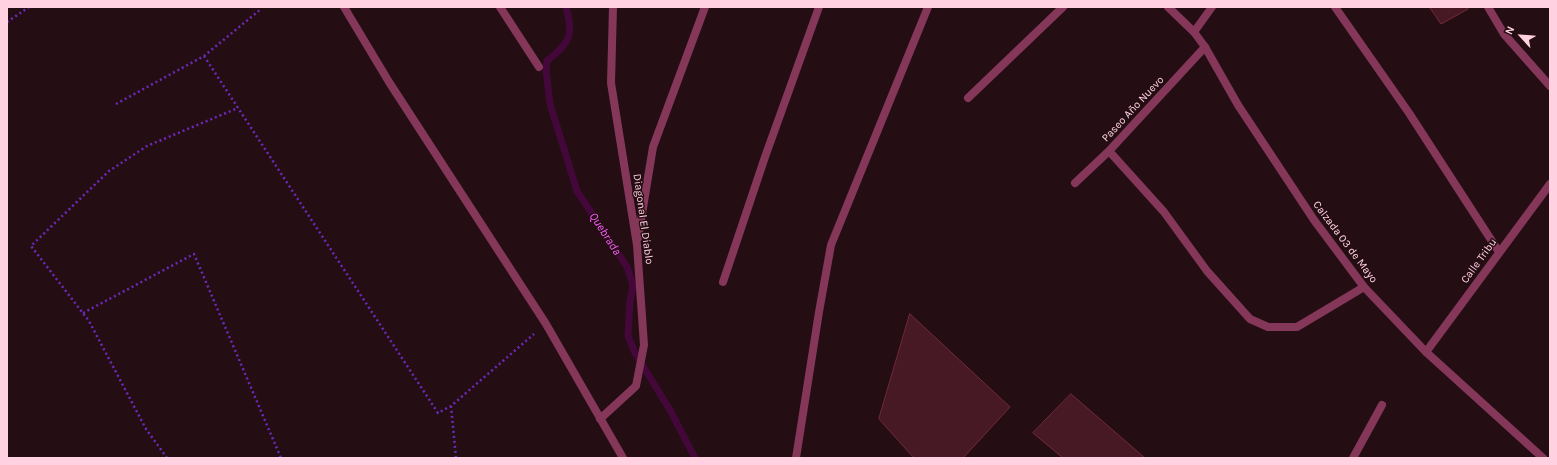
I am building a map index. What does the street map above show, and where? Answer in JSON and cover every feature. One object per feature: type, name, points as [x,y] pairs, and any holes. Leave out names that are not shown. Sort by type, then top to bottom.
[{"type":"street","points":[[344,7],[389,82],[546,324],[623,458]]},
{"type":"street","points":[[500,7],[539,66]]},
{"type":"street","name":"Diagonal El Diablo","points":[[600,419],[636,386],[644,345],[637,245],[611,83],[613,7]]},
{"type":"street","points":[[637,245],[653,147],[705,7]]},
{"type":"street","points":[[723,282],[767,150],[820,7]]},
{"type":"street","points":[[796,458],[831,245],[928,7]]},
{"type":"street","points":[[968,98],[1063,7]]},
{"type":"street","name":"Calzada 03 de Mayo","points":[[1168,7],[1194,32],[1205,47],[1238,106],[1306,208],[1364,287],[1426,352],[1543,458]]},
{"type":"street","points":[[1194,32],[1212,7]]},
{"type":"street","points":[[1335,7],[1410,113],[1499,252]]},
{"type":"street","points":[[1488,7],[1504,34],[1550,86]]},
{"type":"street","name":"Paseo Año Nuevo","points":[[1075,183],[1109,151],[1205,47]]},
{"type":"street","points":[[1109,151],[1164,212],[1207,271],[1250,319],[1268,327],[1297,327],[1364,287]]},
{"type":"street","name":"Calle Tribu","points":[[1426,352],[1550,184]]},
{"type":"street","points":[[1353,458],[1382,405]]},
{"type":"path","points":[[7,22],[29,7]]},
{"type":"path","points":[[116,104],[204,56],[262,9]]},
{"type":"path","points":[[204,56],[438,413],[450,406],[546,324]]},
{"type":"path","points":[[167,458],[146,429],[89,321],[31,246],[109,171],[147,146],[238,108]]},
{"type":"path","points":[[83,313],[194,254],[281,458]]},
{"type":"path","points":[[450,406],[456,458]]},
{"type":"building","points":[[1467,7],[1468,9],[1441,24],[1430,8]]},
{"type":"building","points":[[910,314],[1010,407],[963,458],[914,458],[879,419]]},
{"type":"building","points":[[1071,394],[1145,458],[1063,458],[1033,433]]},
{"type":"waterway","name":"Quebrada","points":[[566,7],[570,25],[568,38],[561,49],[547,61],[546,70],[550,104],[577,191],[627,267],[633,285],[630,301],[628,336],[635,353],[670,410],[695,458]]}]
